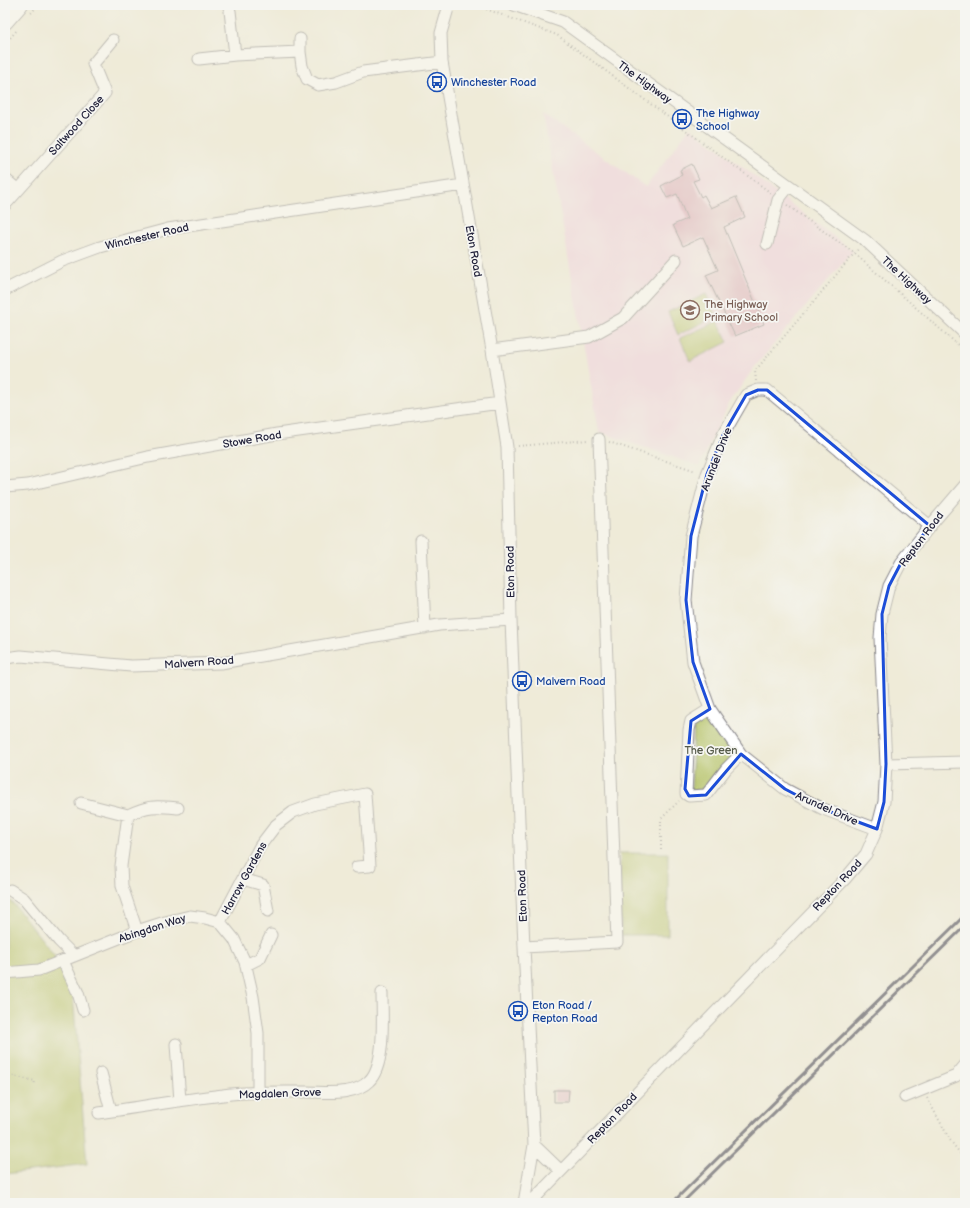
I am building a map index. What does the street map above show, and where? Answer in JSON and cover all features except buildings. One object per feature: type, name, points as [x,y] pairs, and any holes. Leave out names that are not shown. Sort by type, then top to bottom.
[{"type":"main road","points":[[5,22],[20,5]]},
{"type":"street","name":"Eton Road","points":[[449,5],[441,33],[442,62],[492,350],[507,447],[511,620],[524,947],[534,1145],[524,1203]]},
{"type":"street","name":"The Highway","points":[[514,5],[563,22],[866,241],[965,334]]},
{"type":"street","points":[[230,11],[234,55]]},
{"type":"street","points":[[300,39],[302,66],[307,79],[318,85],[336,82],[363,72],[442,62]]},
{"type":"street","name":"Saltwood Close","points":[[5,205],[105,93],[93,64],[114,40]]},
{"type":"street","points":[[199,59],[234,55],[300,52]]},
{"type":"street","points":[[5,179],[18,190]]},
{"type":"street","name":"Winchester Road","points":[[5,290],[68,258],[100,247],[168,229],[463,185]]},
{"type":"street","points":[[766,244],[778,199],[789,186]]},
{"type":"street","points":[[492,350],[589,337],[623,318],[676,260]]},
{"type":"street","points":[[758,390],[768,390],[930,526]]},
{"type":"street","name":"Arundel Drive","points":[[758,390],[746,396],[723,435],[708,474],[691,536],[686,600],[693,662],[710,709],[741,754],[784,789],[823,809],[877,829]]},
{"type":"street","name":"Stowe Road","points":[[5,487],[28,485],[148,457],[277,434],[500,403]]},
{"type":"street","points":[[524,947],[617,942],[599,438]]},
{"type":"street","name":"Repton Road","points":[[530,1203],[845,879],[866,854],[877,829],[884,802],[886,764],[880,638],[882,614],[889,586],[901,563],[965,485]]},
{"type":"street","points":[[421,541],[425,628]]},
{"type":"street","name":"Malvern Road","points":[[5,658],[21,656],[131,666],[221,663],[439,625],[511,620]]},
{"type":"street","points":[[710,709],[691,721],[689,730],[686,794],[689,796],[706,795],[726,769],[741,754]]},
{"type":"street","points":[[886,764],[965,762]]},
{"type":"street","name":"Harrow Gardens","points":[[220,922],[260,846],[276,825],[293,812],[314,804],[365,794],[370,866],[357,867]]},
{"type":"street","points":[[81,803],[128,815],[143,808],[157,806],[178,808]]},
{"type":"street","points":[[128,815],[121,866],[122,886],[137,931]]},
{"type":"street","points":[[243,879],[263,885],[268,911]]},
{"type":"street","points":[[10,890],[24,899],[59,942],[74,956]]},
{"type":"street","name":"Abingdon Way","points":[[5,973],[39,970],[137,931],[190,916],[220,922]]},
{"type":"street","points":[[220,922],[234,938],[246,965],[253,997],[258,1033],[258,1093]]},
{"type":"street","points":[[246,965],[260,958],[271,935]]},
{"type":"street","points":[[63,961],[78,993],[83,1010]]},
{"type":"street","name":"Magdalen Grove","points":[[99,1113],[224,1095],[342,1091],[357,1089],[369,1081],[378,1066],[381,1047],[382,993]]},
{"type":"street","points":[[176,1044],[180,1101]]},
{"type":"street","points":[[905,1097],[956,1076],[965,1065]]},
{"type":"street","points":[[101,1073],[111,1111]]},
{"type":"street","points":[[534,1145],[561,1171]]},
{"type":"path","points":[[475,5],[557,35],[778,199],[854,253],[965,351]]},
{"type":"path","points":[[758,390],[755,371],[854,253],[866,241]]},
{"type":"path","points":[[661,850],[661,819],[686,794]]},
{"type":"path","points":[[5,1074],[35,1081],[34,1086]]},
{"type":"path","points":[[922,1090],[950,1140],[965,1160]]},
{"type":"highlighted area","points":[[758,390],[767,390],[930,526],[901,563],[889,586],[882,614],[886,764],[884,802],[877,829],[823,809],[785,789],[741,754],[706,795],[689,796],[685,789],[691,721],[710,709],[693,662],[686,600],[691,536],[707,474],[723,435],[746,395]]},
{"type":"shaded area","name":"The Highway Primary School","points":[[543,114],[646,187],[690,127],[853,251],[753,369],[730,402],[699,466],[599,432]]},
{"type":"green space","points":[[706,294],[716,316],[678,335],[668,312]]},
{"type":"green space","points":[[718,321],[728,342],[690,361],[680,338]]},
{"type":"green space","name":"The Green","points":[[712,715],[734,751],[732,758],[704,789],[693,791],[691,789],[694,725]]},
{"type":"green space","points":[[620,853],[668,853],[668,935],[621,935]]},
{"type":"green space","points":[[5,899],[13,903],[55,956],[73,995],[87,1164],[5,1174]]},
{"type":"railway","points":[[672,1203],[965,915]]},
{"type":"railway","points":[[682,1203],[965,926]]},
{"type":"place","name":"Winchester Road","points":[[437,82]]},
{"type":"place","name":"The Highway School","points":[[682,119]]},
{"type":"place","name":"The Highway Primary School","points":[[690,310]]},
{"type":"place","name":"Malvern Road","points":[[522,681]]},
{"type":"place","name":"Eton Road / Repton Road","points":[[518,1011]]}]
